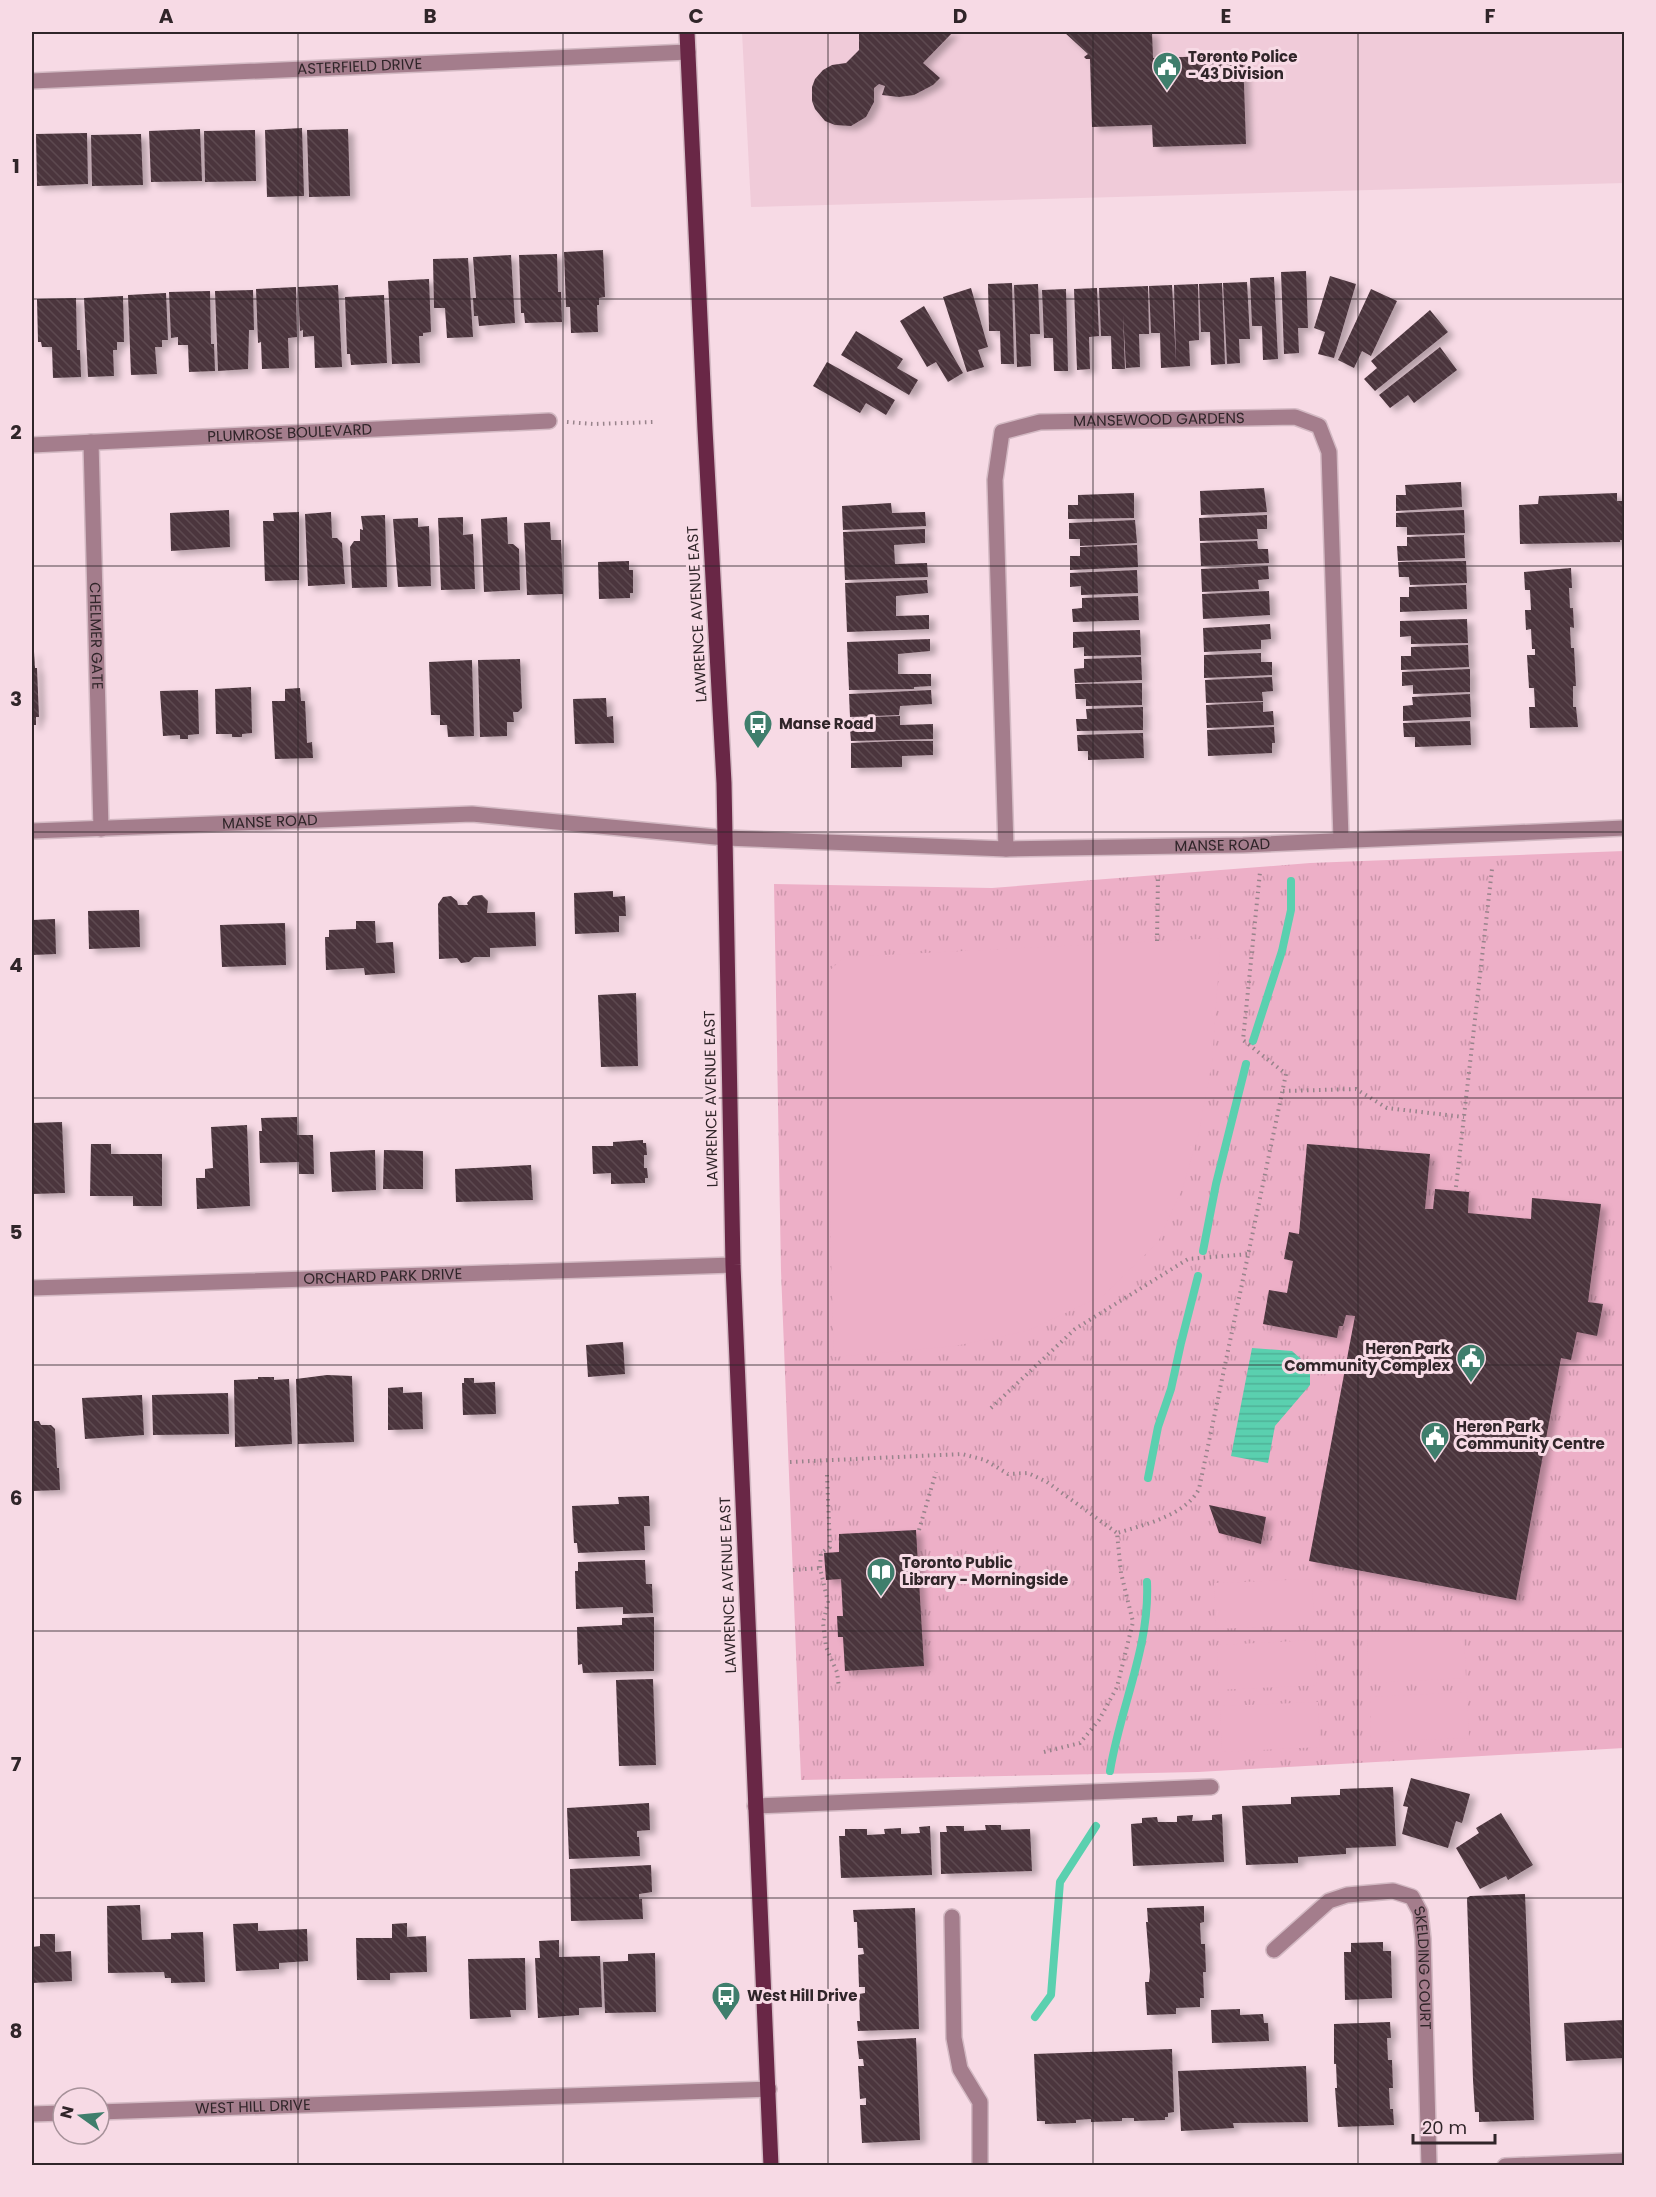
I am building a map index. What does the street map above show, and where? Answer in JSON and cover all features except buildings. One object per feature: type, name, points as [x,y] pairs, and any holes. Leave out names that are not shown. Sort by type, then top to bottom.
[{"type":"main road","name":"LAWRENCE AVENUE EAST","points":[[687,32],[726,838],[725,893],[733,1265],[771,2166]]},
{"type":"street","name":"ASTERFIELD DRIVE","points":[[32,81],[688,52]]},
{"type":"street","name":"MANSEWOOD GARDENS","points":[[1006,849],[995,480],[1002,432],[1040,422],[1295,417],[1319,426],[1329,452],[1341,839]]},
{"type":"street","name":"PLUMROSE BOULEVARD","points":[[32,445],[549,421]]},
{"type":"street","name":"CHELMER GATE","points":[[91,442],[101,829]]},
{"type":"street","name":"MANSE ROAD","points":[[32,831],[472,814],[726,838],[1006,849],[1243,845],[1624,828]]},
{"type":"street","name":"ORCHARD PARK DRIVE","points":[[32,1288],[733,1265]]},
{"type":"street","points":[[755,1806],[1211,1787]]},
{"type":"street","name":"SKELDING COURT","points":[[1274,1950],[1329,1901],[1347,1895],[1393,1891],[1412,1897],[1420,1912],[1424,1939],[1429,2166]]},
{"type":"street","points":[[952,1917],[954,2037],[960,2069],[980,2102],[980,2166]]},
{"type":"street","name":"WEST HILL DRIVE","points":[[111,2112],[769,2088]]},
{"type":"street","points":[[32,2114],[51,2113]]},
{"type":"street","points":[[1504,2166],[1624,2161]]},
{"type":"path","points":[[549,421],[594,424],[654,422]]},
{"type":"path","points":[[1456,1187],[1492,869]]},
{"type":"path","points":[[1117,1533],[1155,1522],[1194,1500],[1199,1489],[1286,1074],[1243,1040],[1260,872]]},
{"type":"path","points":[[1157,941],[1158,876]]},
{"type":"path","points":[[1283,1090],[1356,1089],[1387,1108],[1464,1117]]},
{"type":"path","points":[[991,1408],[1075,1329],[1188,1260],[1249,1254]]},
{"type":"path","points":[[790,1462],[962,1454],[985,1460],[1008,1474],[1029,1473],[1047,1482],[1117,1533],[1121,1574],[1133,1622],[1117,1687],[1099,1720],[1080,1743],[1044,1752]]},
{"type":"path","points":[[919,1530],[936,1472]]},
{"type":"path","points":[[826,1475],[830,1547],[821,1552],[820,1569],[828,1602],[823,1623],[826,1647],[837,1672],[839,1688]]},
{"type":"path","points":[[793,1570],[820,1569]]},
{"type":"shaded area","points":[[742,32],[1624,32],[1624,183],[751,207]]},
{"type":"shaded area","points":[[1252,1348],[1292,1351],[1310,1367],[1310,1385],[1275,1426],[1268,1463],[1231,1456]]},
{"type":"green space","points":[[1624,851],[1624,1748],[1198,1772],[801,1780],[781,1271],[774,884],[992,888],[1310,863]]},
{"type":"green space","points":[[1221,938],[1212,1062],[1199,1132],[1183,1187],[1158,1242],[1104,1295],[1027,1331],[955,1346],[834,1357],[823,977],[844,957]]},
{"type":"green space","points":[[1312,1579],[1314,1624],[1216,1629],[1214,1583]]},
{"type":"green space","points":[[1464,1633],[1466,1678],[1369,1683],[1367,1637]]},
{"type":"green space","points":[[1315,1640],[1317,1685],[1219,1690],[1217,1645]]},
{"type":"green space","points":[[1467,1692],[1469,1738],[1371,1742],[1370,1697]]},
{"type":"green space","points":[[1318,1702],[1320,1747],[1222,1752],[1220,1706]]},
{"type":"waterway","points":[[1253,1041],[1282,951],[1291,910],[1291,881]]},
{"type":"waterway","points":[[1203,1251],[1216,1184],[1246,1064]]},
{"type":"waterway","points":[[1148,1478],[1158,1427],[1171,1389],[1198,1276]]},
{"type":"waterway","points":[[1110,1771],[1144,1630],[1147,1582]]},
{"type":"waterway","points":[[1035,2017],[1051,1995],[1060,1882],[1096,1826]]},
{"type":"place","name":"Toronto Police - 43 Division","points":[[1167,92]]},
{"type":"place","name":"Manse Road","points":[[758,750]]},
{"type":"place","name":"Heron Park Community Complex","points":[[1471,1384]]},
{"type":"place","name":"Heron Park Community Centre","points":[[1435,1462]]},
{"type":"place","name":"Toronto Public Library - Morningside","points":[[881,1598]]},
{"type":"place","name":"West Hill Drive","points":[[726,2022]]}]
